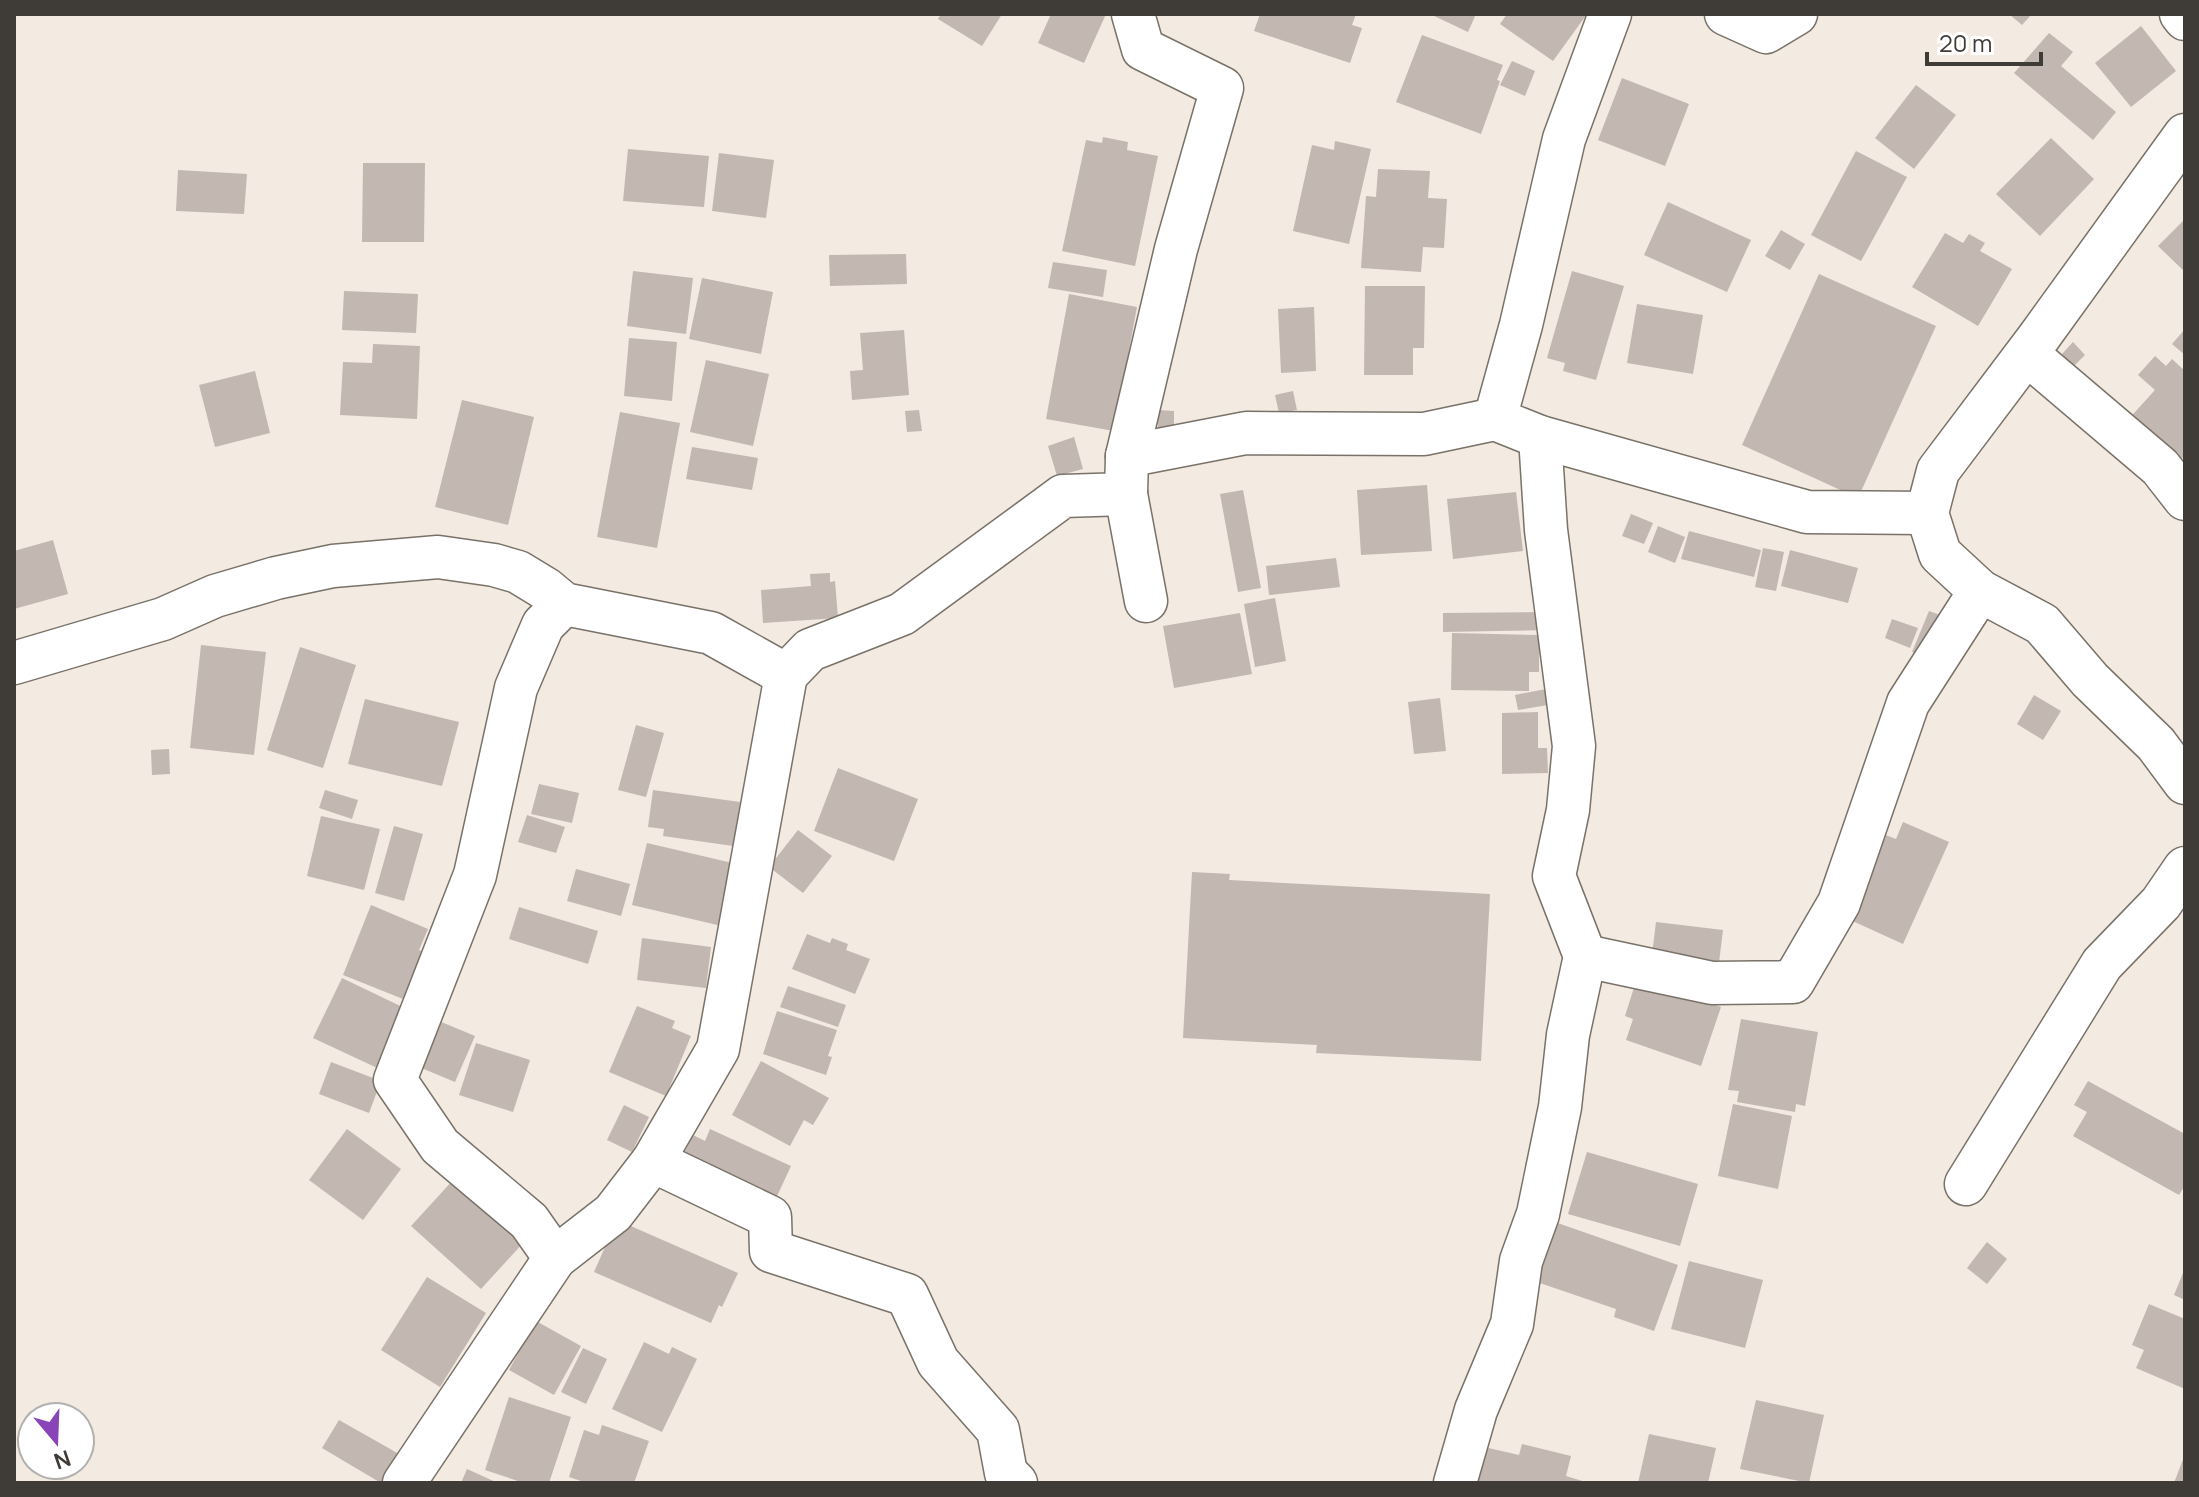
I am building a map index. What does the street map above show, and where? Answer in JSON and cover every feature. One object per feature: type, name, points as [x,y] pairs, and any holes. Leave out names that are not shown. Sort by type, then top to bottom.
[{"type":"street","points":[[1133,14],[1143,49],[1222,88],[1176,249],[1127,475],[1146,601]]},
{"type":"street","points":[[1495,419],[1521,325],[1564,139],[1610,14]]},
{"type":"street","points":[[1726,14],[1766,32],[1796,14]]},
{"type":"street","points":[[2181,14],[2185,19]]},
{"type":"street","points":[[2185,135],[2027,354],[1938,471],[1927,513],[1940,554],[1980,591],[2042,624],[2090,680],[2156,744],[2185,783]]},
{"type":"street","points":[[2027,354],[2160,467],[2185,499]]},
{"type":"street","points":[[404,1483],[555,1258],[613,1213],[653,1161],[718,1049],[786,675],[810,650],[902,614],[1063,496],[1246,433],[1424,434],[1495,419],[1540,437],[1807,512],[1927,513]]},
{"type":"street","points":[[1455,1483],[1476,1410],[1512,1324],[1521,1261],[1538,1214],[1557,1119],[1568,1035],[1585,956],[1554,876],[1568,810],[1574,746],[1548,542],[1540,437]]},
{"type":"street","points":[[14,663],[163,619],[215,596],[276,578],[333,566],[438,557],[494,565],[518,572],[564,604],[711,633],[786,675]]},
{"type":"street","points":[[1585,956],[1712,983],[1793,982],[1839,903],[1908,703],[1980,591]]},
{"type":"street","points":[[555,1258],[529,1221],[440,1146],[395,1080],[475,875],[516,688],[543,625],[564,604]]},
{"type":"street","points":[[1966,1184],[2102,964],[2161,903],[2185,868]]},
{"type":"street","points":[[653,1161],[770,1217],[771,1251],[907,1295],[938,1362],[998,1430],[1006,1473],[1016,1483]]},
{"type":"building","points":[[941,14],[1002,14],[982,46],[938,19]]},
{"type":"building","points":[[1051,14],[1106,14],[1084,63],[1038,43]]},
{"type":"building","points":[[1260,14],[1356,14],[1352,25],[1362,28],[1350,63],[1254,31]]},
{"type":"building","points":[[1430,14],[1476,14],[1468,32]]},
{"type":"building","points":[[1507,14],[1587,14],[1553,61],[1500,24]]},
{"type":"building","points":[[2009,14],[2032,14],[2022,25]]},
{"type":"building","points":[[2141,26],[2176,71],[2131,107],[2095,63]]},
{"type":"building","points":[[2049,33],[2073,52],[2061,66],[2116,112],[2093,140],[2014,73]]},
{"type":"building","points":[[1422,35],[1503,65],[1481,134],[1396,102]]},
{"type":"building","points":[[1512,61],[1535,71],[1525,96],[1500,85]]},
{"type":"building","points":[[1622,78],[1689,104],[1665,166],[1598,140]]},
{"type":"building","points":[[1916,85],[1956,115],[1914,169],[1875,138]]},
{"type":"building","points":[[1103,137],[1128,142],[1127,150],[1158,156],[1135,266],[1062,251],[1086,140],[1102,143]]},
{"type":"building","points":[[2051,138],[2094,179],[2040,236],[1996,194]]},
{"type":"building","points":[[1335,141],[1371,149],[1349,244],[1293,231],[1312,145],[1334,150]]},
{"type":"building","points":[[628,149],[709,156],[704,207],[623,201]]},
{"type":"building","points":[[1856,151],[1907,177],[1861,261],[1811,235]]},
{"type":"building","points":[[719,153],[774,160],[766,218],[712,211]]},
{"type":"building","points":[[363,163],[425,163],[424,242],[362,242]]},
{"type":"building","points":[[1378,169],[1430,171],[1428,198],[1447,199],[1444,248],[1423,247],[1421,272],[1361,268],[1366,196],[1376,197]]},
{"type":"building","points":[[178,170],[247,174],[244,214],[176,211]]},
{"type":"building","points":[[1668,202],[1751,240],[1727,292],[1644,255]]},
{"type":"building","points":[[2185,219],[2185,272],[2158,246]]},
{"type":"building","points":[[1781,230],[1805,244],[1790,270],[1765,256]]},
{"type":"building","points":[[1945,233],[1963,243],[1969,234],[1985,243],[1980,251],[2012,269],[1978,326],[1912,287]]},
{"type":"building","points":[[906,254],[907,284],[830,286],[829,255]]},
{"type":"building","points":[[1053,262],[1107,270],[1103,297],[1048,288]]},
{"type":"building","points":[[633,271],[693,278],[686,334],[627,326]]},
{"type":"building","points":[[1572,271],[1624,286],[1596,380],[1563,371],[1565,363],[1547,358]]},
{"type":"building","points":[[1819,274],[1936,326],[1858,498],[1742,445]]},
{"type":"building","points":[[702,278],[773,292],[761,354],[689,339]]},
{"type":"building","points":[[1365,286],[1425,286],[1424,348],[1413,348],[1413,375],[1364,375]]},
{"type":"building","points":[[344,291],[418,294],[416,333],[342,330]]},
{"type":"building","points":[[1069,294],[1137,307],[1114,431],[1046,419]]},
{"type":"building","points":[[1637,304],[1703,315],[1693,374],[1627,363]]},
{"type":"building","points":[[1314,307],[1316,371],[1281,373],[1278,309]]},
{"type":"building","points":[[2185,329],[2185,355],[2172,344]]},
{"type":"building","points":[[904,330],[909,395],[852,400],[850,371],[863,370],[860,333]]},
{"type":"building","points":[[629,338],[677,342],[672,401],[624,396]]},
{"type":"building","points":[[2073,342],[2085,355],[2074,366],[2062,354]]},
{"type":"building","points":[[373,344],[420,346],[417,419],[340,415],[343,362],[372,363]]},
{"type":"building","points":[[2155,356],[2166,366],[2172,359],[2185,371],[2185,455],[2175,466],[2126,422],[2155,390],[2138,375]]},
{"type":"building","points":[[706,360],[769,374],[753,446],[690,432]]},
{"type":"building","points":[[255,371],[270,433],[215,447],[199,385]]},
{"type":"building","points":[[1293,391],[1297,410],[1279,413],[1275,395]]},
{"type":"building","points":[[462,400],[534,417],[508,525],[435,507]]},
{"type":"building","points":[[919,410],[922,431],[907,432],[905,411]]},
{"type":"building","points":[[1158,410],[1174,411],[1174,434],[1158,434]]},
{"type":"building","points":[[620,412],[680,423],[657,548],[597,537]]},
{"type":"building","points":[[1074,437],[1083,469],[1057,476],[1048,446]]},
{"type":"building","points":[[692,447],[758,458],[752,490],[686,479]]},
{"type":"building","points":[[1427,485],[1432,551],[1361,555],[1357,490]]},
{"type":"building","points":[[1243,490],[1261,588],[1238,592],[1220,494]]},
{"type":"building","points":[[1516,492],[1523,551],[1453,559],[1447,499]]},
{"type":"building","points":[[1631,514],[1653,523],[1644,544],[1622,536]]},
{"type":"building","points":[[1658,526],[1685,537],[1675,563],[1648,552]]},
{"type":"building","points":[[1689,531],[1761,550],[1754,577],[1681,559]]},
{"type":"building","points":[[53,540],[68,594],[14,609],[14,551]]},
{"type":"building","points":[[1763,548],[1784,552],[1776,591],[1755,587]]},
{"type":"building","points":[[1790,550],[1858,568],[1848,603],[1781,586]]},
{"type":"building","points":[[1336,558],[1340,587],[1269,595],[1266,566]]},
{"type":"building","points":[[830,573],[830,582],[835,581],[838,618],[763,623],[761,590],[811,586],[810,574]]},
{"type":"building","points":[[1275,598],[1286,661],[1255,667],[1244,604]]},
{"type":"building","points":[[1929,611],[1940,615],[1923,656],[1912,652]]},
{"type":"building","points":[[1550,612],[1550,630],[1443,632],[1443,613]]},
{"type":"building","points":[[1240,613],[1252,674],[1174,688],[1163,626]]},
{"type":"building","points":[[1892,619],[1918,628],[1910,648],[1885,638]]},
{"type":"building","points":[[1452,633],[1539,635],[1539,672],[1529,672],[1529,691],[1451,690]]},
{"type":"building","points":[[201,645],[266,652],[254,755],[190,748]]},
{"type":"building","points":[[300,647],[356,665],[323,768],[267,750]]},
{"type":"building","points":[[1546,689],[1548,705],[1518,710],[1515,695]]},
{"type":"building","points":[[2034,695],[2061,711],[2043,740],[2017,724]]},
{"type":"building","points":[[1440,698],[1446,751],[1414,754],[1408,702]]},
{"type":"building","points":[[365,699],[459,722],[442,786],[348,764]]},
{"type":"building","points":[[1538,712],[1538,748],[1547,748],[1548,773],[1502,774],[1502,713]]},
{"type":"building","points":[[636,725],[664,733],[646,797],[618,790]]},
{"type":"building","points":[[169,749],[170,774],[152,775],[151,750]]},
{"type":"building","points":[[838,768],[918,799],[894,861],[814,831]]},
{"type":"building","points":[[539,784],[579,793],[572,823],[531,814]]},
{"type":"building","points":[[325,790],[358,800],[352,819],[319,808]]},
{"type":"building","points":[[653,790],[740,802],[733,846],[663,836],[664,829],[648,827]]},
{"type":"building","points":[[527,815],[565,827],[556,853],[518,842]]},
{"type":"building","points":[[321,816],[380,829],[364,890],[307,876]]},
{"type":"building","points":[[1903,822],[1949,842],[1903,944],[1846,918],[1883,834],[1896,839]]},
{"type":"building","points":[[394,826],[423,834],[404,901],[375,893]]},
{"type":"building","points":[[798,830],[832,856],[803,893],[769,867]]},
{"type":"building","points":[[647,843],[741,865],[726,927],[632,905]]},
{"type":"building","points":[[576,869],[630,884],[621,916],[567,901]]},
{"type":"building","points":[[1192,872],[1230,874],[1229,880],[1490,894],[1481,1061],[1316,1053],[1317,1045],[1183,1038]]},
{"type":"building","points":[[371,905],[428,929],[419,950],[432,955],[413,1003],[343,975]]},
{"type":"building","points":[[519,907],[598,931],[588,964],[509,939]]},
{"type":"building","points":[[1656,922],[1723,930],[1718,971],[1651,963]]},
{"type":"building","points":[[807,934],[830,943],[832,938],[848,944],[846,950],[870,959],[855,994],[792,969]]},
{"type":"building","points":[[642,938],[711,947],[706,988],[637,980]]},
{"type":"building","points":[[342,978],[417,1014],[388,1073],[313,1038]]},
{"type":"building","points":[[1637,978],[1721,1007],[1701,1066],[1626,1040],[1633,1019],[1625,1016]]},
{"type":"building","points":[[788,986],[846,1005],[838,1027],[780,1007]]},
{"type":"building","points":[[637,1006],[675,1021],[672,1028],[691,1036],[666,1096],[609,1072]]},
{"type":"building","points":[[777,1011],[837,1030],[828,1056],[832,1057],[826,1075],[763,1054]]},
{"type":"building","points":[[427,1016],[475,1036],[455,1082],[407,1062]]},
{"type":"building","points":[[1741,1019],[1818,1032],[1805,1106],[1796,1104],[1795,1112],[1737,1102],[1739,1091],[1728,1090]]},
{"type":"building","points":[[476,1043],[530,1060],[513,1112],[459,1095]]},
{"type":"building","points":[[761,1061],[829,1098],[813,1125],[804,1120],[790,1146],[732,1115]]},
{"type":"building","points":[[331,1062],[381,1081],[369,1113],[319,1094]]},
{"type":"building","points":[[2088,1081],[2185,1134],[2185,1185],[2179,1195],[2073,1136],[2087,1112],[2074,1105]]},
{"type":"building","points":[[1733,1104],[1792,1116],[1778,1189],[1718,1176]]},
{"type":"building","points":[[624,1105],[649,1117],[632,1152],[607,1140]]},
{"type":"building","points":[[347,1129],[401,1169],[363,1220],[309,1180]]},
{"type":"building","points":[[710,1129],[791,1166],[771,1209],[669,1163],[677,1147],[685,1151],[693,1135],[705,1141]]},
{"type":"building","points":[[1587,1152],[1698,1184],[1680,1246],[1568,1214]]},
{"type":"building","points":[[454,1179],[524,1242],[481,1289],[411,1226]]},
{"type":"building","points":[[617,1220],[738,1273],[711,1323],[594,1272]]},
{"type":"building","points":[[1549,1220],[1678,1265],[1654,1331],[1614,1317],[1616,1309],[1528,1279]]},
{"type":"building","points":[[1987,1242],[2007,1259],[1987,1284],[1967,1268]]},
{"type":"building","points":[[1689,1261],[1763,1280],[1745,1348],[1671,1329]]},
{"type":"building","points":[[2185,1268],[2185,1300],[2174,1295]]},
{"type":"building","points":[[427,1277],[486,1313],[440,1387],[381,1350]]},
{"type":"building","points":[[2149,1304],[2185,1319],[2185,1389],[2136,1368],[2144,1350],[2132,1345]]},
{"type":"building","points":[[536,1321],[581,1346],[554,1395],[509,1370]]},
{"type":"building","points":[[644,1342],[669,1354],[672,1347],[697,1359],[662,1432],[612,1409]]},
{"type":"building","points":[[583,1348],[607,1359],[586,1404],[561,1392]]},
{"type":"building","points":[[509,1397],[571,1417],[549,1483],[524,1483],[485,1470]]},
{"type":"building","points":[[1756,1400],[1824,1415],[1809,1483],[1740,1469]]},
{"type":"building","points":[[339,1420],[399,1454],[381,1483],[322,1448]]},
{"type":"building","points":[[602,1425],[649,1441],[634,1483],[587,1483],[569,1477],[584,1430],[599,1435]]},
{"type":"building","points":[[1649,1434],[1716,1448],[1708,1483],[1638,1483]]},
{"type":"building","points":[[1522,1444],[1571,1456],[1566,1476],[1589,1483],[1475,1483],[1484,1447],[1519,1455]]},
{"type":"building","points":[[2185,1454],[2185,1483],[2174,1483]]},
{"type":"building","points":[[467,1469],[498,1483],[461,1483]]}]
